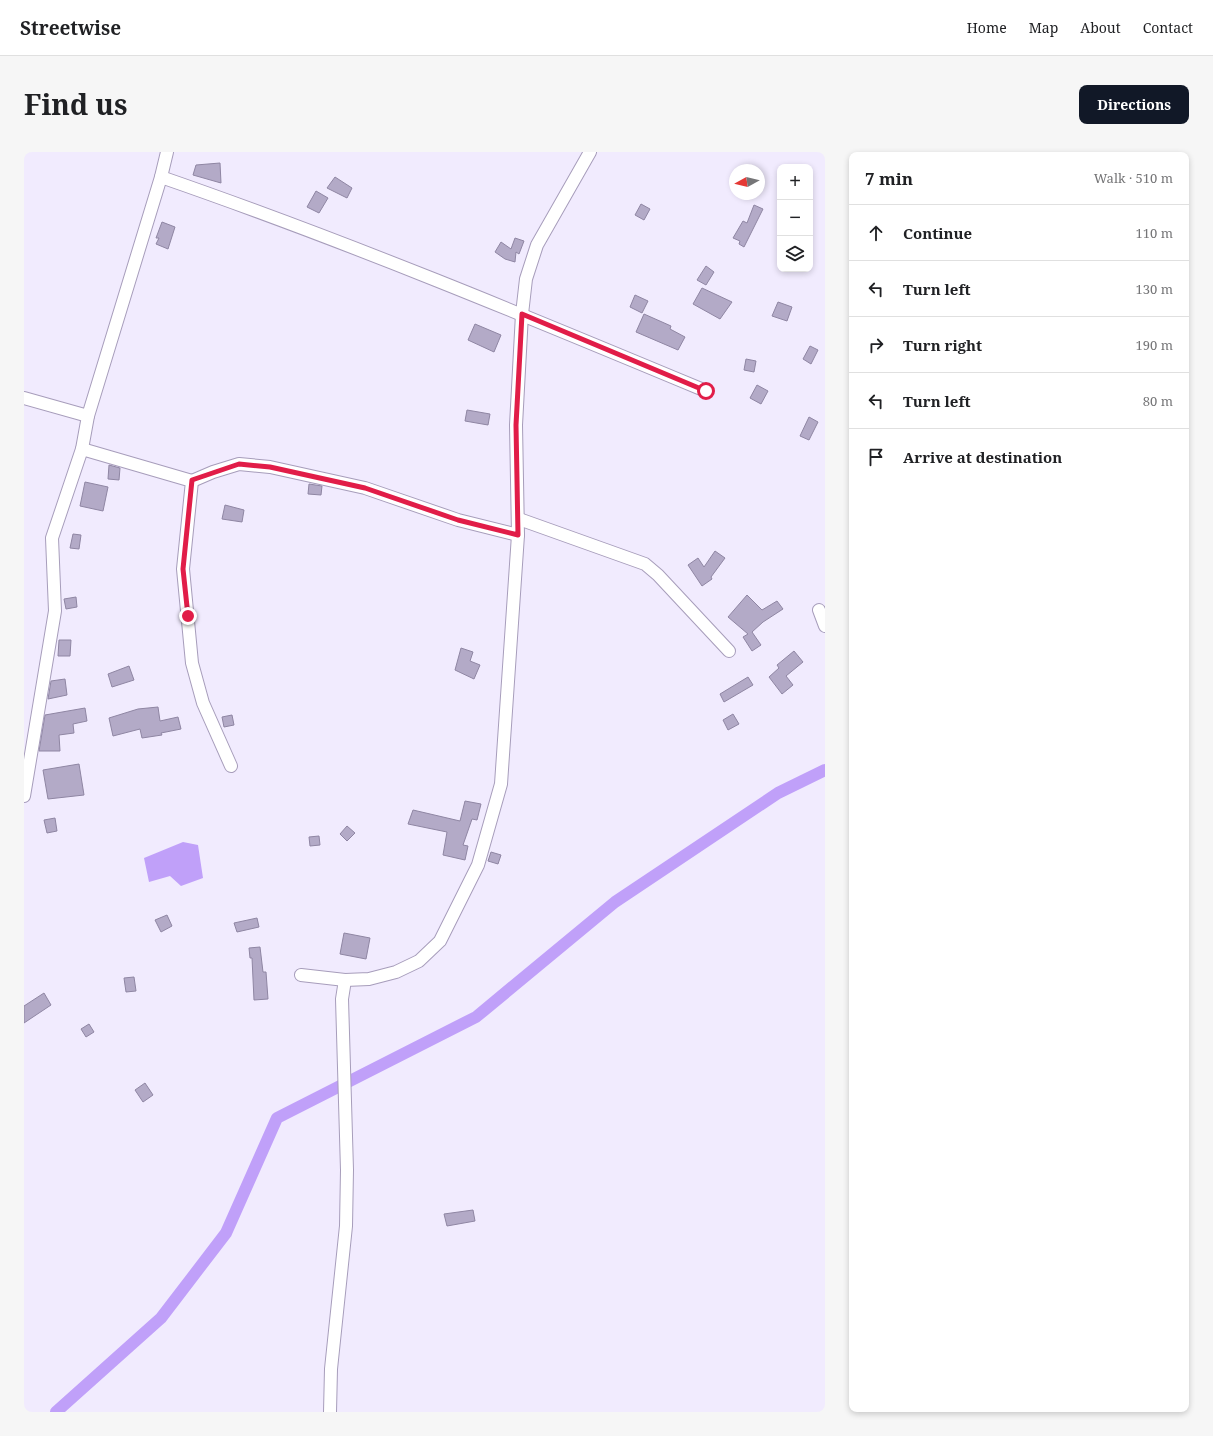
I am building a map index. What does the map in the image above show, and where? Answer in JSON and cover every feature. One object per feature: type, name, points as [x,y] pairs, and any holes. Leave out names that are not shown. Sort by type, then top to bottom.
[{"type":"street","points":[[24,796],[54,612],[52,538],[82,449],[88,416],[161,177],[167,152]]},
{"type":"street","points":[[301,975],[345,980],[369,979],[396,972],[420,961],[440,941],[478,865],[501,784],[519,519],[516,475],[516,425],[522,314],[526,279],[537,245],[590,152]]},
{"type":"street","points":[[161,177],[261,212],[522,314],[706,391]]},
{"type":"street","points":[[24,398],[88,416]]},
{"type":"street","points":[[82,449],[192,480],[239,464],[270,467],[365,488],[458,520],[518,535]]},
{"type":"street","points":[[192,480],[183,569],[192,663],[203,703],[231,766]]},
{"type":"street","points":[[519,519],[645,564],[658,575],[729,651]]},
{"type":"street","points":[[819,610],[825,626]]},
{"type":"street","points":[[330,1412],[332,1362],[346,1226],[347,1170],[342,999],[345,980]]},
{"type":"shaded area","points":[[183,842],[198,845],[203,878],[181,886],[170,876],[149,882],[144,858]]},
{"type":"building","points":[[220,163],[221,183],[193,175],[196,165]]},
{"type":"building","points":[[335,177],[352,188],[347,198],[327,188]]},
{"type":"building","points":[[316,191],[328,198],[319,213],[307,207]]},
{"type":"building","points":[[641,204],[650,209],[644,220],[635,215]]},
{"type":"building","points":[[754,205],[763,209],[744,247],[739,244],[740,241],[733,238],[743,221],[747,223]]},
{"type":"building","points":[[162,222],[175,227],[168,249],[156,244],[159,238],[156,238]]},
{"type":"building","points":[[515,238],[524,241],[519,254],[516,252],[515,262],[505,259],[495,252],[501,242],[511,249]]},
{"type":"building","points":[[706,266],[714,272],[706,285],[697,280]]},
{"type":"building","points":[[702,288],[732,302],[720,319],[693,304]]},
{"type":"building","points":[[635,295],[648,301],[642,313],[630,307]]},
{"type":"building","points":[[778,302],[792,307],[787,321],[772,316]]},
{"type":"building","points":[[644,314],[671,326],[670,329],[685,337],[678,350],[636,332]]},
{"type":"building","points":[[475,324],[501,335],[494,352],[468,340]]},
{"type":"building","points":[[810,346],[818,350],[811,364],[803,359]]},
{"type":"building","points":[[746,359],[756,361],[754,372],[744,370]]},
{"type":"building","points":[[757,385],[768,391],[761,404],[750,398]]},
{"type":"building","points":[[467,410],[490,414],[488,425],[465,421]]},
{"type":"building","points":[[809,417],[818,422],[809,440],[800,436]]},
{"type":"building","points":[[109,465],[120,468],[119,480],[108,479]]},
{"type":"building","points":[[85,482],[108,487],[103,511],[80,506]]},
{"type":"building","points":[[309,484],[322,486],[321,495],[308,494]]},
{"type":"building","points":[[225,505],[244,510],[242,522],[222,519]]},
{"type":"building","points":[[73,534],[81,535],[79,549],[70,548]]},
{"type":"building","points":[[715,551],[725,558],[711,577],[712,579],[702,586],[688,565],[698,558],[704,567]]},
{"type":"building","points":[[747,595],[762,610],[777,601],[783,609],[763,622],[752,632],[761,645],[752,651],[743,637],[748,634],[728,617]]},
{"type":"building","points":[[76,597],[77,607],[66,609],[64,599]]},
{"type":"building","points":[[59,640],[71,640],[70,656],[58,656]]},
{"type":"building","points":[[461,648],[473,652],[470,661],[480,665],[474,679],[455,670]]},
{"type":"building","points":[[794,651],[803,662],[786,676],[793,685],[782,694],[769,677],[779,668],[777,665]]},
{"type":"building","points":[[129,666],[134,680],[112,687],[108,674]]},
{"type":"building","points":[[748,677],[753,685],[724,702],[720,694]]},
{"type":"building","points":[[65,679],[67,695],[48,699],[51,681]]},
{"type":"building","points":[[158,707],[160,721],[178,717],[181,729],[161,733],[162,735],[142,738],[140,729],[113,736],[109,718],[138,709]]},
{"type":"building","points":[[85,708],[87,721],[73,724],[74,733],[59,735],[60,751],[39,751],[45,715]]},
{"type":"building","points":[[733,714],[739,724],[728,730],[723,720]]},
{"type":"building","points":[[232,715],[234,725],[224,727],[222,717]]},
{"type":"building","points":[[79,764],[84,795],[48,799],[43,770]]},
{"type":"building","points":[[465,801],[481,804],[477,820],[472,819],[463,845],[468,846],[465,860],[443,855],[447,832],[408,824],[413,810],[460,821]]},
{"type":"building","points":[[55,818],[57,831],[47,833],[44,820]]},
{"type":"building","points":[[347,826],[355,833],[347,841],[340,834]]},
{"type":"building","points":[[319,836],[320,845],[310,846],[309,837]]},
{"type":"building","points":[[491,852],[501,855],[498,864],[488,861]]},
{"type":"building","points":[[167,915],[172,926],[161,932],[155,920]]},
{"type":"building","points":[[257,918],[259,927],[237,932],[234,923]]},
{"type":"building","points":[[344,933],[370,938],[366,959],[340,954]]},
{"type":"building","points":[[260,947],[263,972],[266,972],[268,999],[254,1000],[252,958],[250,958],[249,948]]},
{"type":"building","points":[[134,977],[136,991],[126,992],[124,978]]},
{"type":"building","points":[[44,993],[51,1005],[24,1023],[24,1006]]},
{"type":"building","points":[[89,1024],[94,1032],[86,1037],[81,1029]]},
{"type":"building","points":[[145,1083],[153,1095],[143,1102],[135,1090]]},
{"type":"building","points":[[473,1210],[475,1221],[447,1226],[444,1214]]},
{"type":"waterway","points":[[56,1412],[161,1318],[226,1233],[277,1118],[476,1017],[615,902],[778,793],[825,770]]},
{"type":"route","points":[[188,616],[183,569],[192,480],[239,464],[270,467],[365,488],[458,520],[518,535],[519,519],[516,475],[516,425],[522,314],[706,391]]}]
